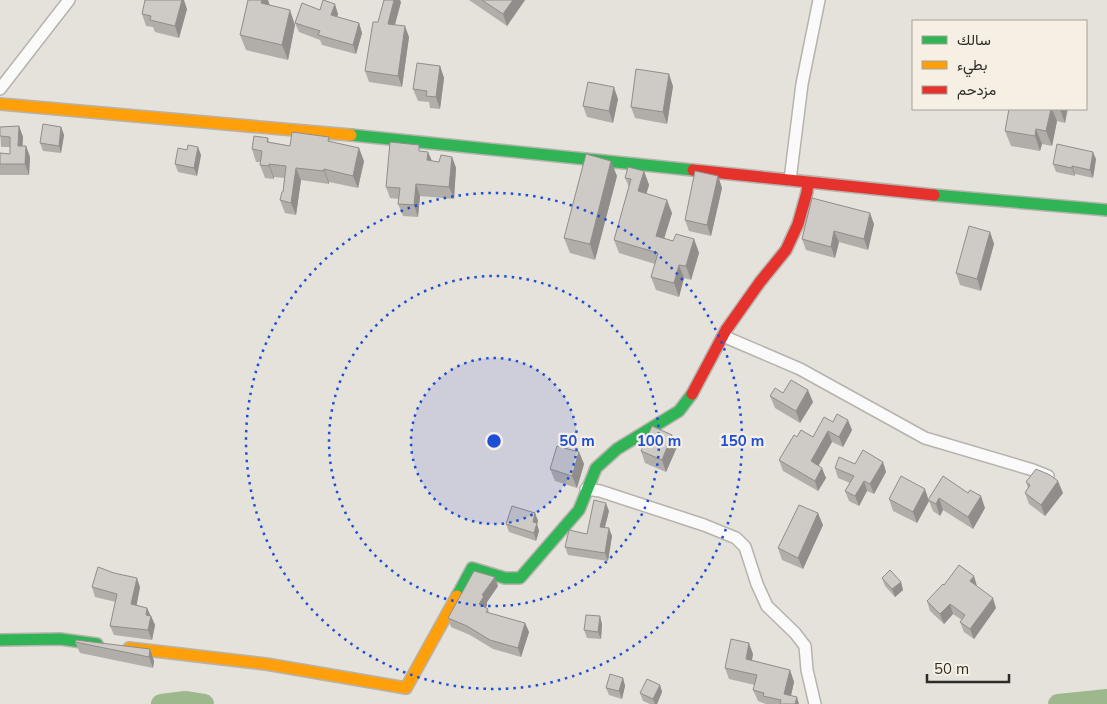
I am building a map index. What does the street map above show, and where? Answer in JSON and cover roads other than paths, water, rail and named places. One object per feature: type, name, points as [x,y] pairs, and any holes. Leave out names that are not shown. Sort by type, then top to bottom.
[{"type":"street","points":[[0,88],[69,0]]},
{"type":"street","points":[[790,180],[802,84],[819,0]]},
{"type":"street","points":[[0,104],[322,132],[1002,202],[1107,210]]},
{"type":"street","points":[[0,640],[60,639],[266,664],[406,688],[472,568],[505,578],[520,578],[579,510],[596,468],[617,449],[679,411],[694,392],[723,336],[760,282],[786,250],[798,224],[808,182]]},
{"type":"street","points":[[723,336],[800,369],[926,438],[1033,470],[1055,479]]},
{"type":"street","points":[[586,489],[600,491],[704,525],[736,538],[745,548],[756,584],[767,606],[796,633],[805,646],[807,670],[815,704]]},
{"type":"waterway","points":[[1058,704],[1107,699]]},
{"type":"waterway","points":[[161,704],[185,701],[204,704]]}]
